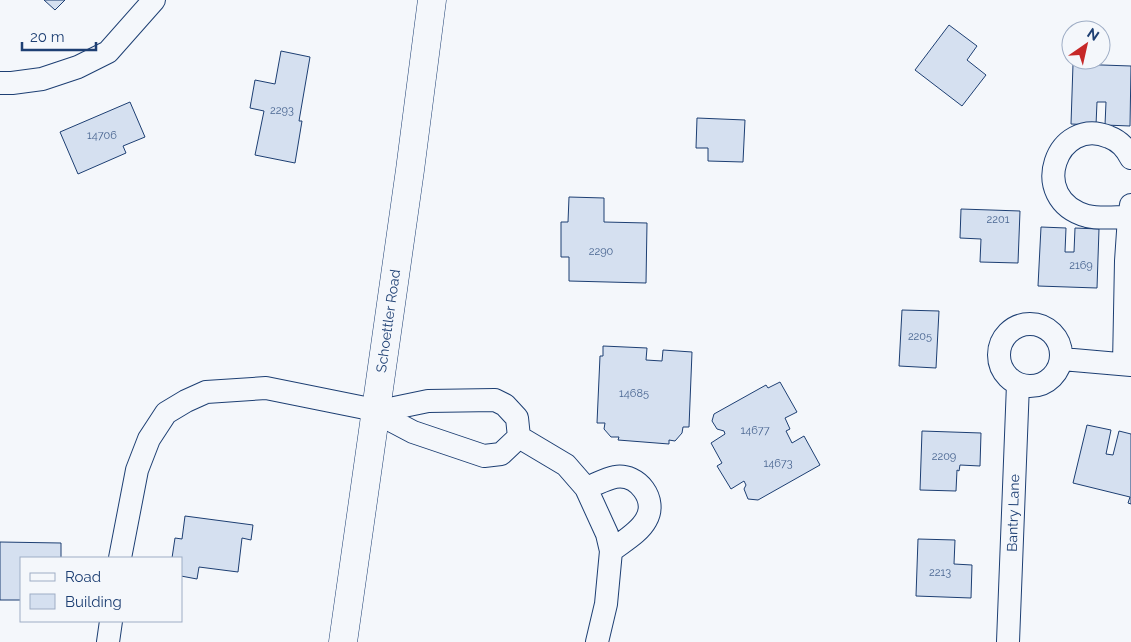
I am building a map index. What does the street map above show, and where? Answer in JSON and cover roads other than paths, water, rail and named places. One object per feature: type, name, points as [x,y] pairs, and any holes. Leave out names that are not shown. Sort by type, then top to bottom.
[{"type":"street","points":[[0,82],[12,83],[42,78],[78,67],[108,52],[154,0]]},
{"type":"street","name":"Schoettler Road","points":[[343,642],[410,170],[432,0]]},
{"type":"street","points":[[1062,358],[1128,364],[1126,261],[1130,211],[1088,216],[1070,209],[1060,199],[1054,187],[1052,172],[1057,157],[1065,145],[1078,137],[1103,134],[1116,140],[1127,150],[1131,158]]},
{"type":"street","points":[[1030,323],[1050,330],[1057,338],[1062,358],[1054,376],[1046,382],[1028,386],[1018,384],[1006,374],[999,359],[999,349],[1003,339],[1010,331],[1019,325],[1030,323]]},
{"type":"street","name":"Bantry Lane","points":[[1008,642],[1018,384]]},
{"type":"street","points":[[120,557],[138,470],[149,439],[166,413],[206,392],[266,388],[375,411],[412,432],[484,456],[501,454],[519,437]]},
{"type":"street","points":[[375,411],[428,401],[495,400],[505,405],[517,418],[519,437]]},
{"type":"street","points":[[519,437],[566,465],[586,488],[607,534],[611,551],[606,604],[597,642]]},
{"type":"street","points":[[586,488],[615,477],[625,477],[638,484],[648,495],[649,511],[646,520],[611,551]]},
{"type":"street","points":[[108,642],[111,622]]}]
